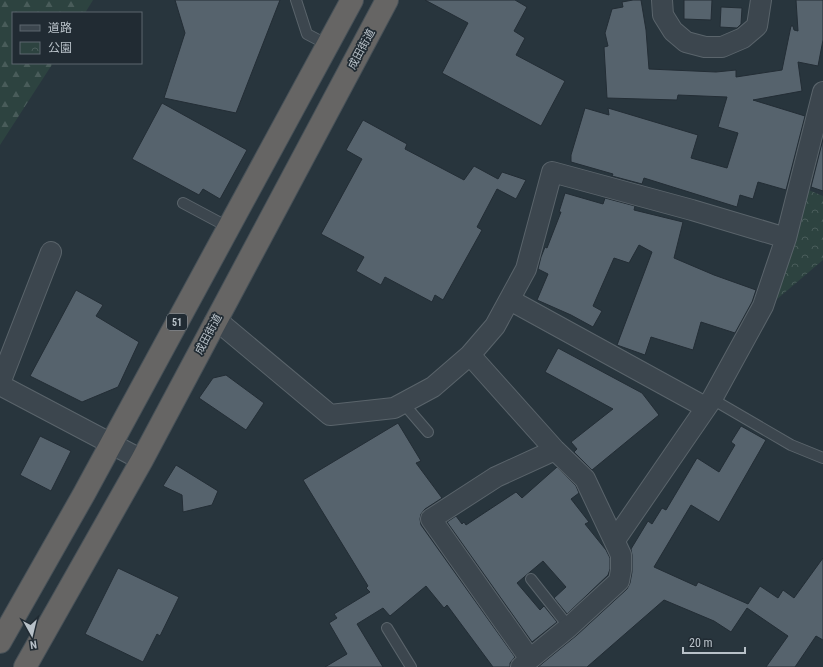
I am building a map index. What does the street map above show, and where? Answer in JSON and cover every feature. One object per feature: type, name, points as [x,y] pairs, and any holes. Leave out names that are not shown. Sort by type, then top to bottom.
[{"type":"highway","name":"51","points":[[0,642],[111,444],[352,0]]},
{"type":"highway","name":"成田街道","points":[[25,667],[142,460],[387,0]]},
{"type":"street","points":[[662,0],[663,15],[673,31],[686,42],[705,46],[722,46],[743,38],[757,26],[761,0]]},
{"type":"street","points":[[614,540],[709,403],[763,306],[786,238],[823,92]]},
{"type":"street","points":[[215,321],[220,323],[330,415],[394,408],[433,387],[470,355],[495,326],[526,269],[552,172],[692,210],[786,238]]},
{"type":"street","points":[[51,252],[0,384],[142,460]]},
{"type":"street","points":[[510,300],[709,403]]},
{"type":"street","points":[[470,355],[555,450],[585,479],[621,555],[619,581],[570,627],[526,663],[431,519],[496,477],[555,450]]},
{"type":"lane","points":[[296,0],[307,34],[328,45]]},
{"type":"lane","points":[[183,203],[228,227]]},
{"type":"lane","points":[[403,403],[428,432]]},
{"type":"lane","points":[[709,403],[791,445],[823,458]]},
{"type":"lane","points":[[531,579],[570,627]]},
{"type":"lane","points":[[387,628],[411,667]]},
{"type":"green space","points":[[0,0],[93,0],[86,12],[12,12],[12,64],[52,64],[0,145]]},
{"type":"green space","points":[[806,189],[823,196],[823,260],[776,300]]},
{"type":"building","points":[[175,0],[280,0],[236,113],[164,98],[185,33]]},
{"type":"building","points":[[425,0],[515,0],[527,7],[514,31],[525,38],[516,55],[565,81],[541,126],[442,73],[468,23]]},
{"type":"building","points":[[641,0],[646,30],[649,69],[716,72],[736,70],[736,77],[782,70],[791,26],[793,26],[794,30],[798,31],[796,0],[823,0],[823,40],[818,66],[798,62],[802,91],[753,100],[805,116],[786,190],[758,182],[753,199],[740,195],[737,207],[644,178],[642,184],[612,176],[613,174],[571,162],[571,155],[585,108],[609,115],[608,108],[698,135],[691,158],[727,168],[738,133],[718,127],[727,97],[678,95],[677,100],[607,98],[604,47],[608,46],[605,33],[612,9],[623,7],[622,2]]},
{"type":"building","points":[[684,0],[712,0],[711,20],[684,19]]},
{"type":"building","points":[[721,7],[742,8],[741,24],[737,28],[720,27]]},
{"type":"building","points":[[162,103],[247,150],[220,199],[203,189],[199,195],[132,159]]},
{"type":"building","points":[[363,120],[407,144],[405,149],[464,180],[474,166],[498,179],[502,172],[526,180],[516,199],[497,189],[477,227],[482,230],[443,300],[435,295],[432,302],[385,277],[381,285],[356,271],[364,257],[321,234],[362,159],[346,150]]},
{"type":"building","points":[[823,139],[823,191],[811,187]]},
{"type":"building","points":[[565,193],[603,204],[605,198],[635,206],[634,210],[683,222],[674,258],[714,275],[756,290],[752,302],[735,333],[701,322],[693,350],[651,337],[645,355],[617,345],[652,252],[639,245],[629,263],[614,258],[593,306],[602,311],[593,327],[571,315],[537,300],[548,274],[538,269],[541,257],[545,247],[547,248],[561,212],[559,212]]},
{"type":"building","points":[[76,290],[103,305],[96,316],[139,342],[118,387],[82,402],[30,376]]},
{"type":"building","points":[[558,348],[642,393],[659,415],[592,470],[574,452],[577,449],[571,442],[613,409],[545,372]]},
{"type":"building","points":[[226,375],[264,403],[246,430],[199,398],[213,378]]},
{"type":"building","points":[[398,423],[421,461],[416,463],[442,498],[425,509],[421,514],[421,525],[515,657],[510,663],[510,667],[493,667],[447,605],[444,608],[426,586],[390,616],[383,608],[357,624],[383,667],[325,667],[347,654],[329,623],[337,618],[334,614],[370,592],[366,588],[368,586],[303,480]]},
{"type":"building","points":[[741,426],[766,440],[719,522],[691,505],[654,567],[696,586],[698,582],[748,604],[760,586],[778,598],[783,590],[794,598],[823,558],[823,640],[816,636],[795,667],[766,667],[788,636],[747,608],[731,632],[714,621],[664,600],[587,667],[538,667],[577,635],[627,589],[632,572],[631,549],[648,521],[652,524],[662,508],[666,510],[697,458],[719,472],[735,445],[731,442]]},
{"type":"building","points":[[40,436],[71,451],[51,491],[20,475]]},
{"type":"building","points":[[176,465],[218,491],[212,505],[183,512],[182,495],[163,486]]},
{"type":"building","points":[[557,467],[576,486],[579,493],[571,499],[589,522],[585,524],[606,550],[610,558],[610,569],[608,575],[567,614],[554,598],[566,587],[543,561],[517,583],[540,610],[544,606],[557,622],[532,642],[447,522],[456,516],[462,524],[464,522],[466,525],[516,492],[522,498]]},
{"type":"building","points":[[118,568],[179,597],[160,636],[157,634],[143,662],[85,634]]}]
